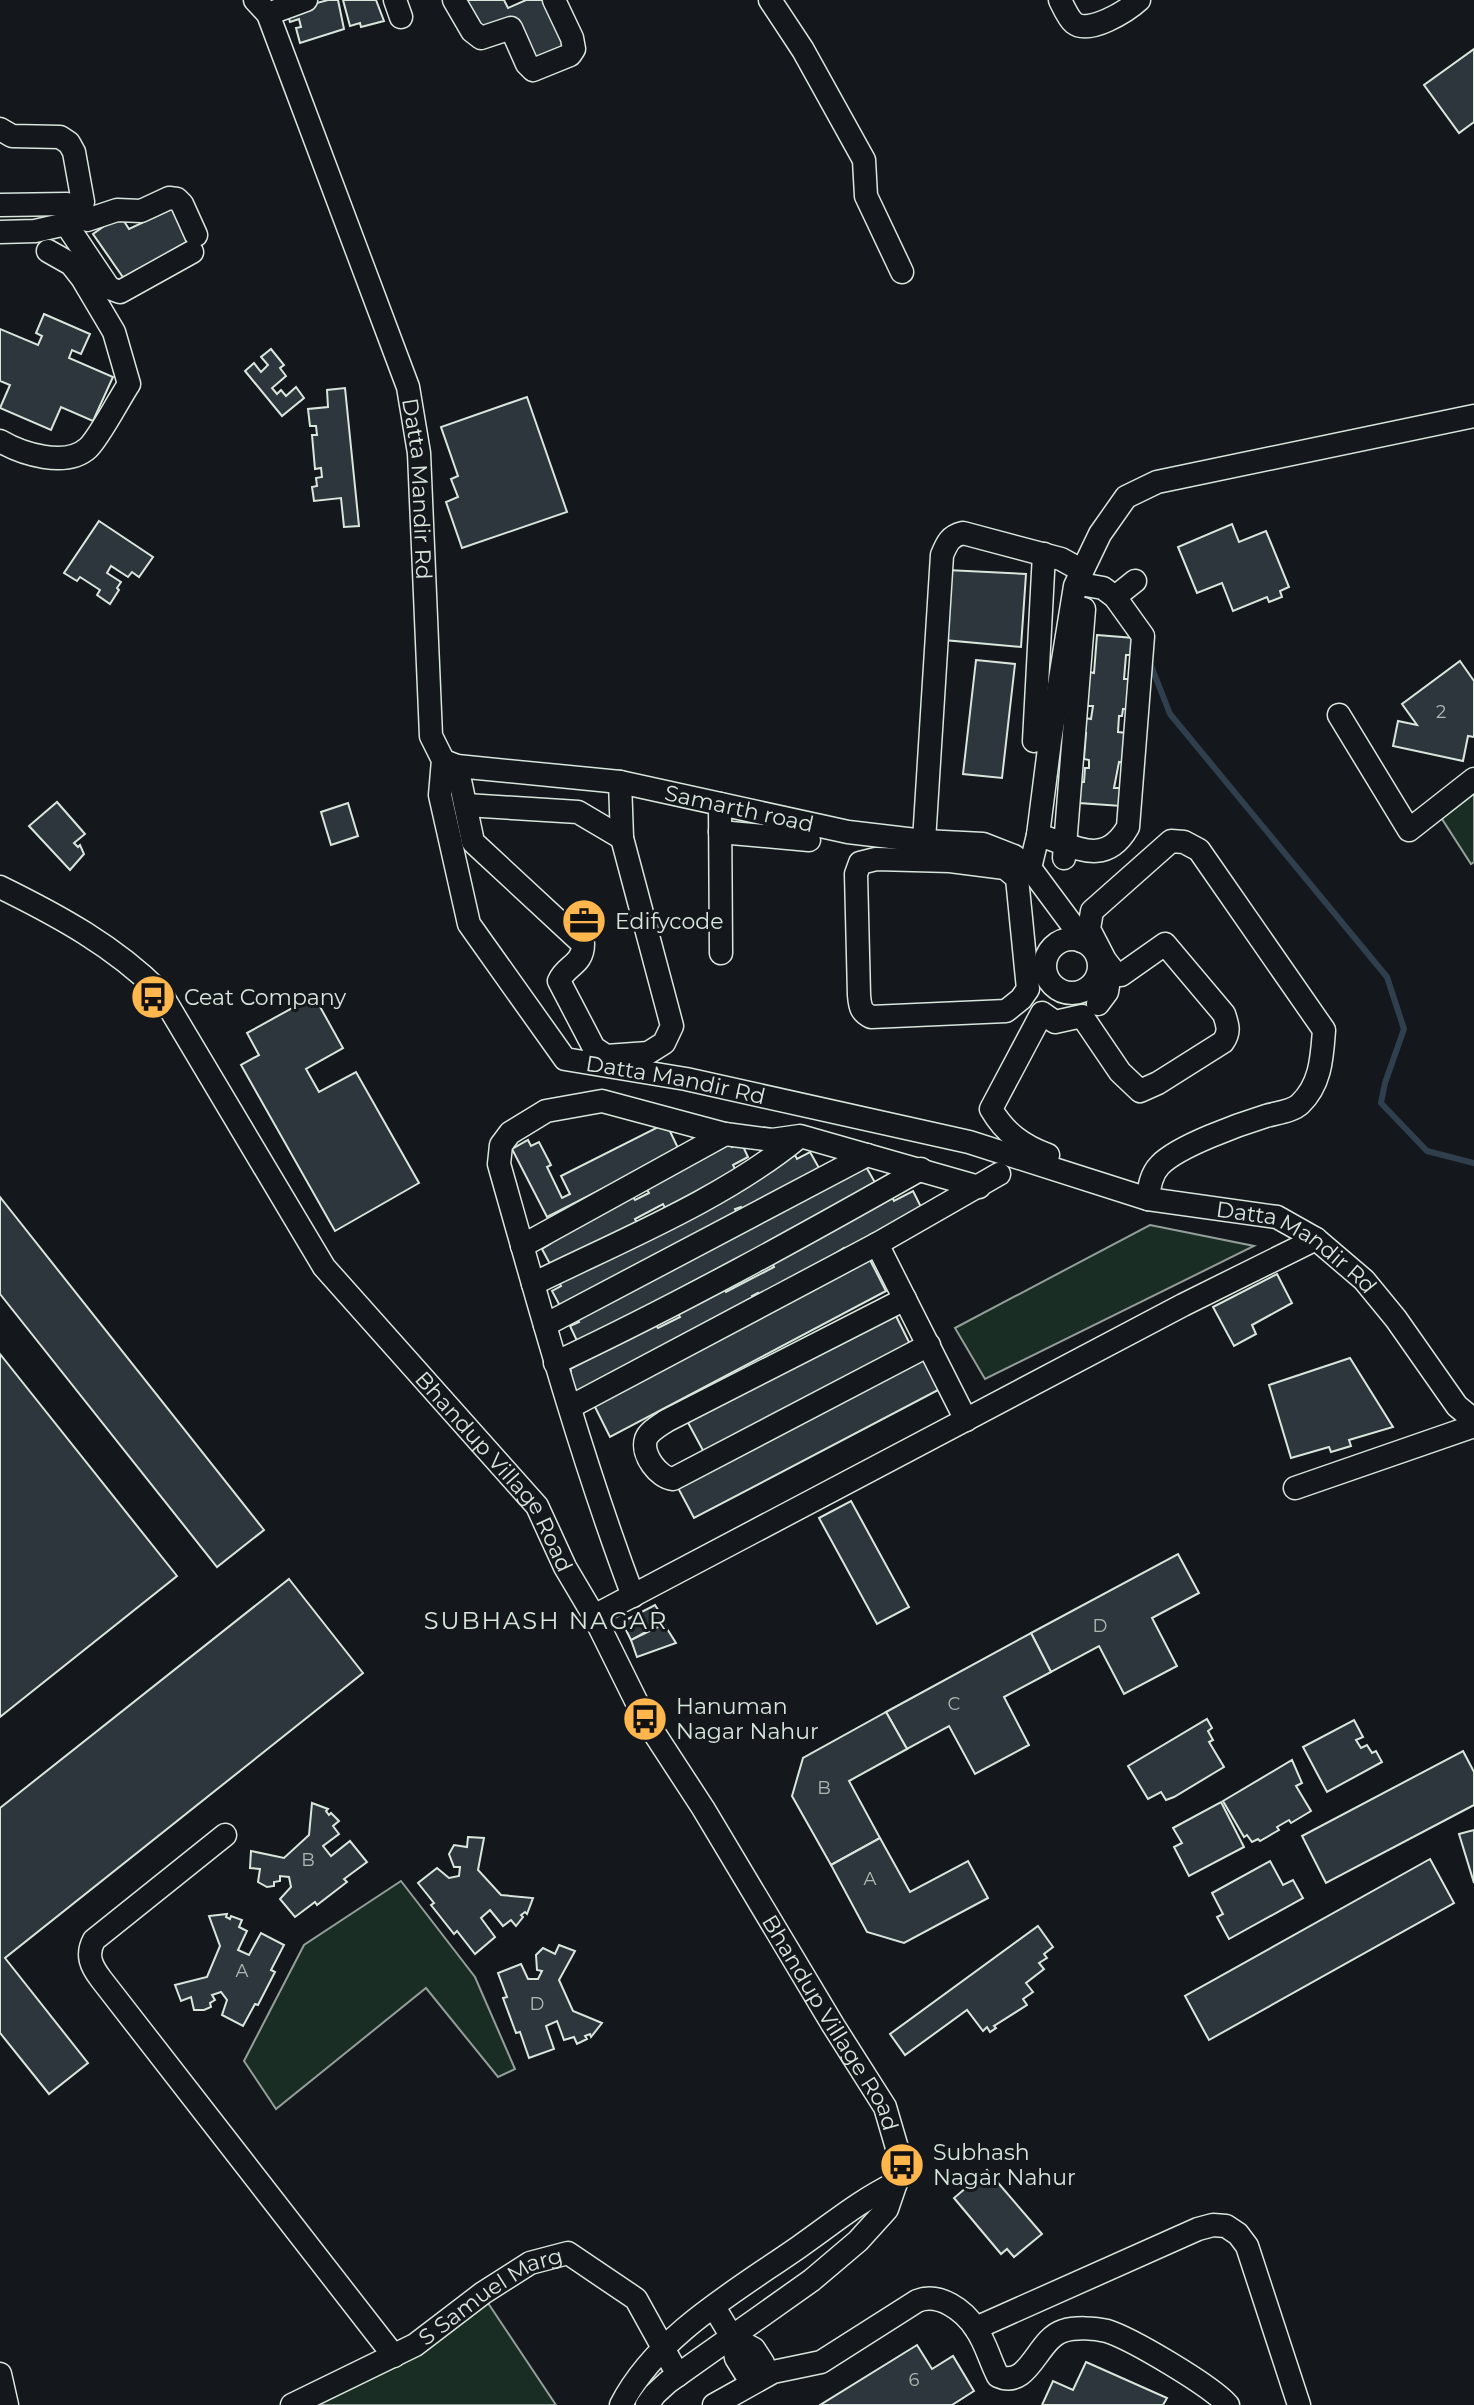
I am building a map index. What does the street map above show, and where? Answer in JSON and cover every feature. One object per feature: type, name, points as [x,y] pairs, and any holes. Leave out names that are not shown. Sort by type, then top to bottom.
[{"type":"street","points":[[262,7],[306,0]]},
{"type":"street","points":[[454,0],[472,31],[481,38],[511,28],[527,64],[533,70],[570,55],[574,49],[554,0]]},
{"type":"street","points":[[770,0],[803,50],[864,160],[866,196],[902,272]]},
{"type":"street","points":[[1060,0],[1074,23],[1096,26],[1139,0]]},
{"type":"street","name":"Datta Mandir Rd","points":[[262,7],[408,387],[419,453],[431,736],[450,763],[440,795],[469,924],[565,1059],[686,1079],[969,1142],[1142,1191],[1277,1217],[1316,1239],[1364,1280],[1396,1319],[1457,1406],[1474,1420]]},
{"type":"street","points":[[0,129],[12,136],[60,137],[69,143],[74,152],[83,202],[72,219]]},
{"type":"street","points":[[0,205],[67,204],[72,219],[109,288],[120,292],[194,244],[182,204],[177,199],[169,198],[141,211],[117,210],[87,220],[72,219],[35,231],[0,232]]},
{"type":"street","points":[[0,441],[20,453],[58,459],[87,449],[129,384],[114,332],[82,278],[71,264],[48,251]]},
{"type":"street","points":[[1065,851],[1086,572],[1100,534],[1126,497],[1157,482],[1474,416]]},
{"type":"street","points":[[924,841],[942,555],[947,542],[954,535],[963,533],[1061,559],[1086,572],[1115,597],[1143,636],[1128,827],[1110,848],[1092,854],[1065,851],[1038,835]]},
{"type":"street","points":[[1044,554],[1038,835],[1030,868],[1083,935],[1111,968],[1121,975],[1165,944],[1224,1014],[1229,1029],[1223,1042],[1140,1091],[1120,1072],[1082,1016],[1055,1022],[1042,1013],[991,1109],[1002,1127],[1029,1148],[1142,1191],[1158,1166],[1177,1151],[1254,1120],[1299,1107],[1317,1080],[1324,1030],[1199,850],[1184,842],[1171,841],[1092,911],[1083,935]]},
{"type":"street","points":[[1042,741],[1075,586],[1086,572]]},
{"type":"street","points":[[1115,597],[1135,581]]},
{"type":"street","points":[[1339,715],[1409,830],[1474,779]]},
{"type":"street","points":[[1042,741],[1074,743]]},
{"type":"street","points":[[450,763],[466,805],[473,842],[583,944],[583,954],[577,964],[563,972],[559,981],[594,1048],[606,1056],[648,1053],[664,1043],[672,1026],[622,838],[620,782]]},
{"type":"street","name":"Samarth road","points":[[450,763],[620,782],[720,804],[820,837],[924,841],[949,852],[983,844],[1014,856],[1030,868]]},
{"type":"street","points":[[720,804],[721,953]]},
{"type":"street","points":[[466,805],[578,812],[622,838]]},
{"type":"street","points":[[720,832],[820,837]]},
{"type":"street","points":[[949,852],[1005,868],[1017,878],[1028,989],[1006,1011],[871,1017],[864,1014],[859,995],[856,874],[860,863],[949,852]]},
{"type":"street","name":"Bhandup Village Road","points":[[0,887],[64,918],[134,966],[160,992],[324,1267],[537,1506],[565,1567],[594,1616],[645,1719],[703,1808],[885,2107],[902,2165],[887,2209],[858,2241],[812,2280],[678,2375],[647,2405]]},
{"type":"street","points":[[1083,935],[1094,952],[1098,969],[1096,978],[1084,990],[1066,993],[1051,984],[1045,959],[1049,951],[1064,941],[1083,935]]},
{"type":"street","points":[[1098,1004],[1107,992],[1111,968]]},
{"type":"street","points":[[1060,1021],[1066,993]]},
{"type":"street","points":[[633,1596],[602,1513],[555,1363],[499,1164],[501,1145],[510,1133],[546,1111],[602,1101],[725,1134],[772,1140],[800,1136],[979,1187]]},
{"type":"street","points":[[522,1246],[725,1134]]},
{"type":"street","points":[[533,1284],[727,1187],[769,1162],[800,1136]]},
{"type":"street","points":[[545,1325],[867,1155]]},
{"type":"street","points":[[555,1363],[817,1228],[921,1169]]},
{"type":"street","points":[[570,1407],[877,1244],[999,1174]]},
{"type":"street","points":[[594,1616],[1183,1305],[1316,1239]]},
{"type":"street","points":[[877,1244],[966,1420]]},
{"type":"street","points":[[905,1299],[654,1429],[646,1439],[646,1449],[657,1472],[664,1479],[673,1479],[929,1345]]},
{"type":"street","points":[[1295,1488],[1474,1426]]},
{"type":"street","points":[[225,1835],[94,1940],[89,1949],[90,1960],[101,1979],[394,2356]]},
{"type":"street","points":[[621,2405],[627,2392],[665,2347],[714,2307],[864,2198],[896,2183]]},
{"type":"street","points":[[976,2328],[1198,2229],[1226,2226],[1238,2234],[1252,2258],[1299,2405]]},
{"type":"street","name":"S Samuel Marg","points":[[292,2405],[415,2345],[483,2293],[530,2263],[568,2253],[636,2299],[678,2375]]},
{"type":"street","points":[[714,2405],[773,2372],[821,2362],[926,2298],[934,2297],[946,2302],[976,2328],[998,2376],[1005,2379],[1023,2374],[1048,2339],[1060,2332],[1073,2329],[1105,2330],[1149,2351],[1228,2405]]},
{"type":"street","points":[[714,2307],[732,2337],[754,2349],[754,2369]]},
{"type":"street","points":[[0,2374],[7,2405]]},
{"type":"green space","points":[[1474,778],[1474,862],[1471,864],[1433,805]]},
{"type":"green space","points":[[1150,1225],[1254,1246],[985,1379],[955,1328]]},
{"type":"green space","points":[[401,1881],[475,1977],[515,2069],[498,2077],[426,1988],[276,2109],[244,2061],[304,1945]]},
{"type":"green space","points":[[486,2300],[556,2405],[310,2405]]},
{"type":"building","points":[[338,0],[344,29],[300,43],[296,28],[301,27],[299,19],[290,22],[287,11]]},
{"type":"building","points":[[343,0],[376,0],[384,21],[361,27],[360,23],[350,26]]},
{"type":"building","points":[[464,0],[504,0],[508,8],[526,0],[549,0],[571,48],[533,65],[512,20],[479,34]]},
{"type":"building","points":[[1474,49],[1474,122],[1459,133],[1424,85]]},
{"type":"building","points":[[178,206],[195,243],[129,286],[93,234],[120,215],[129,229]]},
{"type":"building","points":[[44,314],[90,334],[81,354],[72,350],[69,358],[113,377],[93,421],[61,407],[51,430],[0,408],[10,385],[0,381],[0,329],[38,345],[42,336],[36,333]]},
{"type":"building","points":[[271,349],[284,365],[280,368],[286,376],[272,388],[277,394],[281,390],[286,396],[296,387],[304,398],[282,416],[245,371],[254,363],[261,372],[268,365],[261,357]]},
{"type":"building","points":[[345,388],[359,526],[344,527],[341,498],[314,501],[312,487],[317,486],[316,478],[322,477],[321,468],[315,469],[312,435],[317,435],[316,426],[310,426],[308,409],[328,407],[327,390]]},
{"type":"building","points":[[527,397],[567,512],[462,548],[446,502],[458,497],[451,479],[458,476],[441,427]]},
{"type":"building","points":[[99,521],[153,557],[139,577],[132,572],[128,577],[111,566],[107,573],[121,582],[110,604],[97,595],[100,590],[80,577],[77,581],[64,573]]},
{"type":"building","points":[[1232,524],[1239,542],[1266,531],[1289,587],[1280,591],[1282,597],[1269,602],[1267,597],[1233,611],[1222,583],[1197,593],[1178,547]]},
{"type":"building","points":[[947,570],[1026,574],[1021,647],[944,640]]},
{"type":"building","points":[[1097,635],[1134,638],[1133,655],[1126,655],[1124,679],[1129,679],[1129,709],[1123,709],[1122,716],[1119,716],[1118,732],[1127,733],[1125,763],[1119,762],[1114,788],[1123,788],[1121,806],[1079,803],[1080,782],[1084,782],[1085,768],[1089,768],[1089,760],[1084,759],[1084,733],[1085,718],[1091,719],[1093,706],[1086,706],[1089,672],[1094,673]]},
{"type":"building","points":[[976,660],[1015,664],[1002,778],[963,774]]},
{"type":"building","points":[[1460,661],[1474,681],[1474,737],[1468,736],[1463,761],[1393,746],[1398,721],[1417,725],[1402,704]]},
{"type":"building","points":[[57,802],[85,834],[74,843],[78,847],[80,845],[84,854],[70,870],[29,826]]},
{"type":"building","points":[[348,803],[358,836],[331,845],[321,812]]},
{"type":"building","points":[[314,996],[343,1048],[306,1069],[319,1092],[356,1072],[419,1183],[335,1231],[241,1065],[259,1055],[247,1033]]},
{"type":"building","points":[[666,1123],[679,1150],[547,1217],[512,1149],[528,1140],[531,1146],[539,1142],[562,1198],[570,1194],[561,1176]]},
{"type":"building","points":[[741,1142],[748,1157],[733,1165],[736,1171],[665,1208],[663,1204],[635,1219],[637,1223],[567,1260],[565,1256],[550,1264],[542,1249],[550,1244],[548,1240],[632,1196],[635,1200],[649,1193],[646,1188],[730,1144],[732,1147]]},
{"type":"building","points":[[810,1152],[823,1175],[746,1216],[741,1207],[735,1209],[740,1219],[560,1306],[552,1291],[561,1286],[558,1280],[795,1155],[797,1159]]},
{"type":"building","points":[[865,1165],[877,1186],[690,1283],[579,1345],[570,1326],[579,1322],[575,1315]]},
{"type":"building","points":[[913,1191],[925,1215],[848,1255],[844,1248],[836,1253],[840,1259],[761,1301],[758,1293],[752,1296],[755,1304],[575,1395],[565,1375],[570,1369],[655,1324],[658,1328],[680,1317],[675,1308],[721,1283],[726,1292],[774,1267],[771,1260],[891,1195],[894,1201]]},
{"type":"building","points":[[0,1197],[264,1530],[217,1567],[0,1294]]},
{"type":"building","points":[[869,1258],[886,1291],[610,1437],[593,1403]]},
{"type":"building","points":[[1277,1274],[1292,1303],[1252,1325],[1256,1334],[1234,1346],[1213,1307]]},
{"type":"building","points":[[893,1310],[912,1348],[706,1456],[686,1419]]},
{"type":"building","points":[[0,1354],[177,1576],[0,1717]]},
{"type":"building","points":[[923,1356],[940,1389],[694,1518],[677,1486]]},
{"type":"building","points":[[1350,1358],[1393,1427],[1349,1440],[1351,1446],[1331,1452],[1329,1447],[1291,1458],[1269,1385]]},
{"type":"building","points":[[851,1501],[909,1607],[877,1624],[819,1518]]},
{"type":"building","points":[[1178,1554],[1199,1593],[1152,1618],[1177,1666],[1124,1694],[1099,1646],[1051,1672],[1031,1633]]},
{"type":"building","points":[[289,1579],[363,1673],[5,1958],[88,2063],[49,2094],[0,2033],[0,1808]]},
{"type":"building","points":[[655,1605],[665,1621],[631,1640],[622,1622]]},
{"type":"building","points":[[664,1624],[676,1643],[637,1657],[631,1640]]},
{"type":"building","points":[[1031,1633],[1051,1672],[1004,1697],[1029,1745],[975,1774],[949,1726],[907,1749],[886,1712]]},
{"type":"building","points":[[886,1712],[907,1749],[849,1781],[880,1838],[831,1865],[792,1796],[803,1758]]},
{"type":"building","points":[[1207,1719],[1212,1728],[1208,1731],[1213,1740],[1209,1742],[1224,1767],[1174,1797],[1166,1800],[1161,1792],[1148,1799],[1128,1766]]},
{"type":"building","points":[[1354,1720],[1363,1737],[1356,1740],[1361,1748],[1367,1745],[1372,1753],[1376,1751],[1382,1762],[1327,1792],[1303,1747]]},
{"type":"building","points":[[1463,1751],[1474,1772],[1474,1805],[1326,1883],[1302,1836]]},
{"type":"building","points":[[1292,1760],[1302,1783],[1296,1786],[1311,1811],[1277,1827],[1279,1830],[1260,1841],[1252,1842],[1247,1835],[1244,1837],[1223,1801]]},
{"type":"building","points":[[1221,1802],[1244,1847],[1189,1876],[1174,1847],[1182,1843],[1173,1828]]},
{"type":"building","points":[[312,1803],[328,1809],[329,1815],[331,1813],[339,1821],[333,1826],[339,1834],[323,1846],[331,1856],[350,1841],[367,1862],[317,1905],[315,1902],[295,1917],[280,1899],[291,1887],[289,1877],[280,1876],[280,1881],[274,1882],[274,1886],[267,1887],[258,1882],[260,1869],[250,1868],[251,1851],[284,1858],[309,1835]]},
{"type":"building","points":[[1474,1830],[1474,1883],[1459,1834]]},
{"type":"building","points":[[468,1837],[484,1838],[478,1870],[501,1895],[533,1898],[527,1914],[521,1915],[523,1917],[516,1926],[511,1920],[503,1926],[490,1910],[481,1918],[495,1937],[475,1954],[457,1931],[454,1934],[418,1883],[437,1868],[449,1878],[459,1876],[460,1867],[454,1867],[449,1854],[454,1845],[467,1847]]},
{"type":"building","points":[[880,1838],[910,1892],[968,1861],[988,1898],[904,1943],[867,1932],[831,1865]]},
{"type":"building","points":[[1430,1859],[1454,1903],[1209,2040],[1185,1996]]},
{"type":"building","points":[[1270,1861],[1283,1885],[1293,1880],[1303,1898],[1229,1939],[1217,1917],[1223,1914],[1212,1893]]},
{"type":"building","points":[[227,1914],[226,1917],[230,1919],[231,1916],[242,1920],[239,1927],[247,1931],[238,1950],[249,1955],[261,1933],[284,1945],[271,1970],[275,1972],[243,2026],[222,2015],[227,2000],[221,1992],[212,1995],[215,2000],[210,2003],[211,2007],[194,2010],[191,1997],[181,2001],[175,1985],[207,1977],[220,1946],[209,1916]]},
{"type":"building","points":[[1038,1926],[1053,1947],[1044,1954],[1047,1958],[1039,1963],[1044,1969],[1026,1983],[1033,1992],[1023,1999],[1027,2005],[994,2026],[996,2028],[990,2032],[987,2027],[983,2031],[967,2010],[905,2055],[890,2034]]},
{"type":"building","points":[[559,1945],[575,1951],[559,1980],[573,2011],[602,2023],[591,2037],[590,2034],[585,2036],[587,2039],[577,2044],[574,2037],[564,2040],[557,2021],[546,2026],[554,2049],[529,2058],[503,1998],[507,1997],[498,1973],[521,1964],[528,1979],[538,1979],[542,1971],[537,1970],[536,1955],[543,1948],[555,1954]]},
{"type":"building","points":[[987,2170],[1042,2234],[1014,2257],[1007,2249],[1001,2254],[954,2198]]},
{"type":"building","points":[[917,2345],[932,2369],[953,2356],[974,2391],[952,2405],[820,2405]]},
{"type":"building","points":[[1086,2362],[1167,2398],[1163,2405],[1042,2405],[1053,2381],[1073,2390]]},
{"type":"waterway","points":[[1150,663],[1170,714],[1387,977],[1404,1029],[1381,1103],[1427,1151],[1474,1163]]},
{"type":"place","name":"Edifycode","points":[[584,921]]},
{"type":"place","name":"Ceat Company","points":[[153,997]]},
{"type":"place","name":"Hanuman Nagar Nahur","points":[[645,1719]]},
{"type":"place","name":"Subhash Nagar Nahur","points":[[902,2165]]},
{"type":"district","name":"SUBHASH NAGAR","points":[[546,1620]]}]
